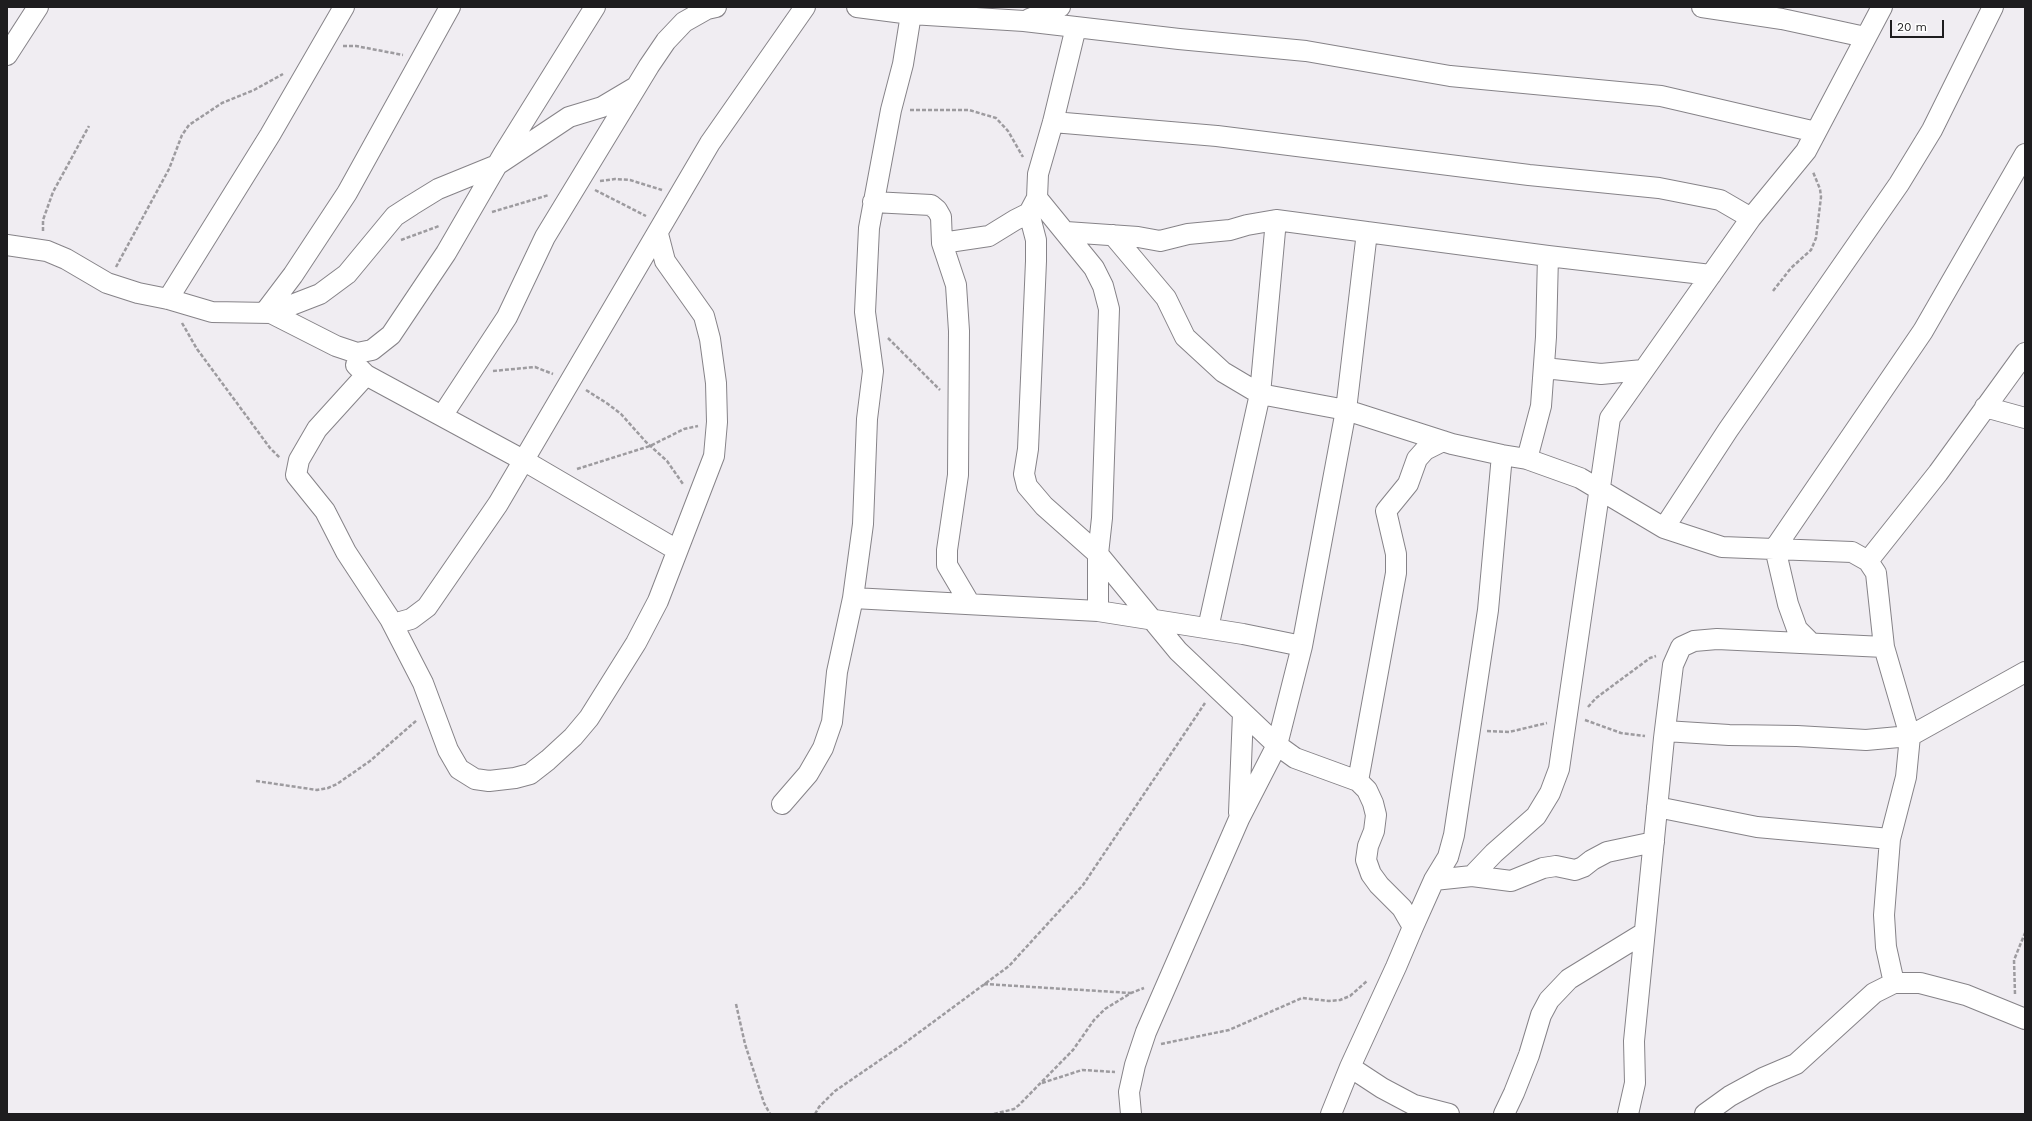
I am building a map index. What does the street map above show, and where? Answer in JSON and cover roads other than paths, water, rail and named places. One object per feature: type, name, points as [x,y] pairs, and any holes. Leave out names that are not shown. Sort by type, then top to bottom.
[{"type":"street","points":[[7,55],[38,7]]},
{"type":"street","points":[[168,299],[270,134],[344,7]]},
{"type":"street","points":[[268,313],[346,193],[450,7]]},
{"type":"street","points":[[268,313],[336,346],[357,353],[372,350],[391,335],[446,253],[497,165],[595,7]]},
{"type":"street","points":[[442,416],[506,317],[545,237],[579,185],[634,88],[666,41],[684,22],[707,9],[716,7]]},
{"type":"street","points":[[393,624],[411,619],[427,607],[498,504],[569,380],[661,229],[710,143],[805,7]]},
{"type":"street","points":[[861,7],[911,14],[1024,21],[1306,51],[1450,76],[1661,96],[1816,132]]},
{"type":"street","points":[[1024,21],[1060,7]]},
{"type":"street","points":[[1702,7],[1782,19],[1865,37]]},
{"type":"street","points":[[1472,876],[1494,853],[1536,816],[1550,793],[1559,769],[1571,718],[1598,488],[1610,418],[1642,370],[1751,218],[1806,150],[1882,7]]},
{"type":"street","points":[[1664,528],[1728,430],[1899,184],[1932,130],[1993,7]]},
{"type":"street","points":[[782,804],[808,774],[823,748],[832,722],[837,672],[853,598],[863,524],[867,419],[873,371],[865,312],[868,243],[873,202],[891,110],[903,64],[911,14]]},
{"type":"street","points":[[1076,27],[1034,198],[1036,261],[1028,450],[1024,474],[1027,486],[1044,506],[1098,554],[1150,619],[1178,651],[1277,744],[1295,758],[1358,781],[1367,790],[1376,815],[1374,831],[1368,846],[1366,860],[1371,874],[1379,885],[1402,908],[1412,927]]},
{"type":"street","points":[[7,245],[47,251],[66,259],[107,283],[138,293],[168,299],[212,312],[268,313],[320,294],[347,274],[383,229],[400,212],[438,188],[497,165],[569,117],[602,107],[634,88]]},
{"type":"street","points":[[1053,122],[1217,136],[1521,174],[1659,188],[1720,200],[1751,218]]},
{"type":"street","points":[[1811,643],[1797,629],[1788,604],[1775,548],[1922,331],[2025,154]]},
{"type":"street","points":[[1034,198],[1066,232],[1094,268],[1103,286],[1109,309],[1102,518],[1098,554],[1098,611]]},
{"type":"street","points":[[942,243],[989,236],[1015,220],[1034,198]]},
{"type":"street","points":[[873,202],[931,205],[937,210],[941,217],[942,243],[952,272],[957,298],[958,475],[947,550],[947,565],[970,604]]},
{"type":"street","points":[[1066,232],[1138,237],[1160,241],[1188,234],[1230,230],[1247,225],[1276,220],[1548,256],[1711,274]]},
{"type":"street","points":[[1208,628],[1260,394],[1276,220]]},
{"type":"street","points":[[366,375],[317,429],[299,460],[296,475],[325,510],[346,552],[393,624],[423,683],[448,750],[456,764],[464,774],[475,779],[489,782],[530,774],[573,737],[589,718],[636,643],[658,601],[714,456],[717,422],[716,383],[710,339],[704,316],[665,261],[661,229]]},
{"type":"street","points":[[1131,1114],[1129,1092],[1135,1065],[1146,1032],[1239,819],[1277,744],[1302,646],[1346,410],[1367,232]]},
{"type":"street","points":[[1113,236],[1166,298],[1185,337],[1222,372],[1260,394],[1346,410],[1443,441],[1502,455],[1527,459],[1580,478],[1664,528],[1722,546],[1852,552],[1868,561],[1876,573],[1884,647],[1910,736],[1906,777],[1890,840],[1884,915],[1886,947],[1894,983]]},
{"type":"street","points":[[1527,459],[1541,406],[1544,368],[1548,256]]},
{"type":"street","points":[[336,346],[366,375],[523,460],[677,550]]},
{"type":"street","points":[[1868,561],[1938,472],[2025,353]]},
{"type":"street","points":[[1544,368],[1601,374],[1642,370]]},
{"type":"street","points":[[1985,407],[2025,418]]},
{"type":"street","points":[[1358,781],[1396,573],[1396,554],[1386,510],[1408,484],[1417,459],[1425,450],[1443,441]]},
{"type":"street","points":[[1332,1114],[1350,1066],[1396,967],[1412,927],[1434,880],[1448,857],[1454,835],[1488,610],[1502,455]]},
{"type":"street","points":[[853,598],[1098,611],[1208,628],[1302,646]]},
{"type":"street","points":[[1628,1114],[1635,1083],[1634,1041],[1665,734],[1673,665],[1681,647],[1694,641],[1717,639],[1884,647]]},
{"type":"street","points":[[1665,734],[1797,736],[1866,740],[1910,736],[2025,672]]},
{"type":"street","points":[[1239,819],[1243,713]]},
{"type":"street","points":[[1657,807],[1757,827],[1890,840]]},
{"type":"street","points":[[1434,880],[1472,876],[1511,881],[1543,868],[1556,866],[1575,870],[1583,867],[1607,852],[1654,842]]},
{"type":"street","points":[[1504,1114],[1514,1094],[1529,1055],[1541,1015],[1549,1000],[1569,979],[1644,933]]},
{"type":"street","points":[[1705,1114],[1730,1096],[1763,1078],[1796,1064],[1874,993],[1894,983],[1920,983],[1966,996],[2021,1017]]},
{"type":"street","points":[[1350,1066],[1382,1088],[1414,1105],[1449,1114]]}]
